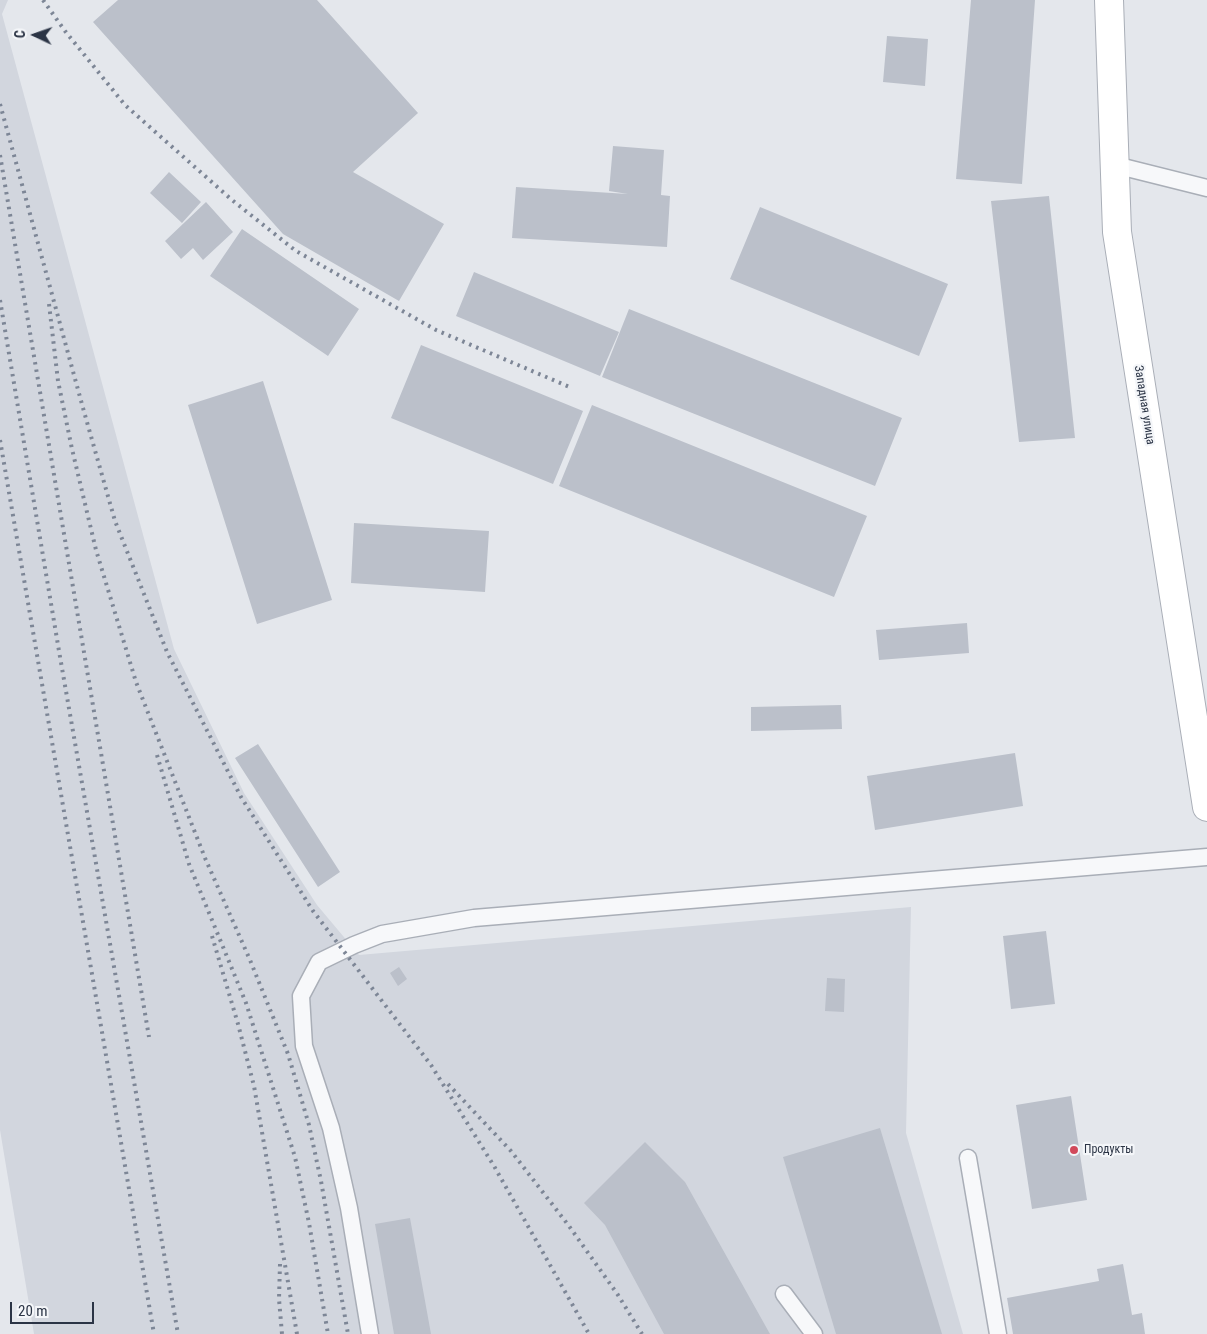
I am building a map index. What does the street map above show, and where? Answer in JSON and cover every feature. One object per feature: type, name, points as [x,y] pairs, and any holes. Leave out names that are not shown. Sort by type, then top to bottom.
[{"type":"main road","name":"Западная улица","points":[[1109,0],[1117,232],[1207,807]]},
{"type":"lane","points":[[1115,165],[1207,188]]},
{"type":"lane","points":[[370,1334],[347,1199],[330,1128],[304,1046],[301,996],[319,962],[382,934],[474,918],[1207,857]]},
{"type":"lane","points":[[968,1158],[998,1334]]},
{"type":"lane","points":[[784,1294],[814,1334]]},
{"type":"shaded area","points":[[0,0],[8,0],[2,14],[174,649],[244,793],[317,905],[359,955],[911,907],[906,1133],[963,1334],[34,1334],[0,1130]]},
{"type":"building","points":[[118,0],[317,0],[418,113],[353,172],[444,224],[399,301],[283,234],[93,22]]},
{"type":"building","points":[[971,0],[1035,0],[1022,184],[956,179]]},
{"type":"building","points":[[887,36],[928,39],[925,86],[883,82]]},
{"type":"building","points":[[613,146],[664,150],[661,195],[670,196],[667,247],[512,238],[516,187],[628,194],[609,191]]},
{"type":"building","points":[[169,172],[201,202],[182,223],[150,193]]},
{"type":"building","points":[[1049,196],[1075,438],[1019,442],[991,201]]},
{"type":"building","points":[[206,202],[233,232],[203,260],[193,248],[181,259],[165,241]]},
{"type":"building","points":[[760,207],[948,284],[919,356],[730,279]]},
{"type":"building","points":[[242,229],[359,309],[328,356],[210,276]]},
{"type":"building","points":[[474,272],[619,332],[600,376],[456,316]]},
{"type":"building","points":[[629,309],[902,418],[875,486],[602,377]]},
{"type":"building","points":[[421,345],[583,411],[553,484],[391,418]]},
{"type":"building","points":[[263,381],[332,600],[257,624],[188,405]]},
{"type":"building","points":[[592,405],[867,516],[834,597],[559,486]]},
{"type":"building","points":[[354,523],[489,531],[485,592],[351,583]]},
{"type":"building","points":[[967,623],[969,653],[879,660],[876,630]]},
{"type":"building","points":[[841,705],[842,729],[751,731],[751,707]]},
{"type":"building","points":[[258,744],[340,872],[318,887],[235,758]]},
{"type":"building","points":[[1015,753],[1023,806],[875,830],[867,776]]},
{"type":"building","points":[[1046,931],[1055,1004],[1011,1009],[1003,936]]},
{"type":"building","points":[[399,967],[407,979],[398,986],[390,973]]},
{"type":"building","points":[[827,978],[845,979],[844,1012],[825,1011]]},
{"type":"building","points":[[1071,1096],[1087,1200],[1032,1209],[1016,1105]]},
{"type":"building","points":[[880,1128],[942,1334],[836,1334],[783,1157]]},
{"type":"building","points":[[645,1142],[685,1182],[770,1334],[664,1334],[605,1225],[584,1203]]},
{"type":"building","points":[[410,1218],[431,1334],[394,1334],[375,1224]]},
{"type":"building","points":[[1123,1264],[1132,1315],[1142,1313],[1145,1334],[1013,1334],[1007,1298],[1099,1281],[1097,1269]]},
{"type":"railway","points":[[43,0],[65,31],[125,105],[232,200],[296,251],[436,330],[572,388]]},
{"type":"railway","points":[[0,104],[115,521],[167,652],[241,797],[313,911],[431,1065],[494,1166],[589,1334]]},
{"type":"railway","points":[[0,155],[149,1037]]},
{"type":"railway","points":[[0,300],[178,1334]]},
{"type":"railway","points":[[49,304],[58,381],[96,550],[136,682],[205,858],[250,960],[288,1054],[309,1125],[321,1181],[348,1334]]},
{"type":"railway","points":[[0,440],[154,1334]]},
{"type":"railway","points":[[157,755],[189,864],[246,1003],[295,1157],[309,1223],[328,1334]]},
{"type":"railway","points":[[212,936],[254,1086],[297,1334]]},
{"type":"railway","points":[[448,1084],[511,1151],[569,1226],[618,1295],[642,1334]]},
{"type":"railway","points":[[280,1264],[279,1299],[282,1334]]},
{"type":"place","name":"Продукты","points":[[1074,1150]]}]
